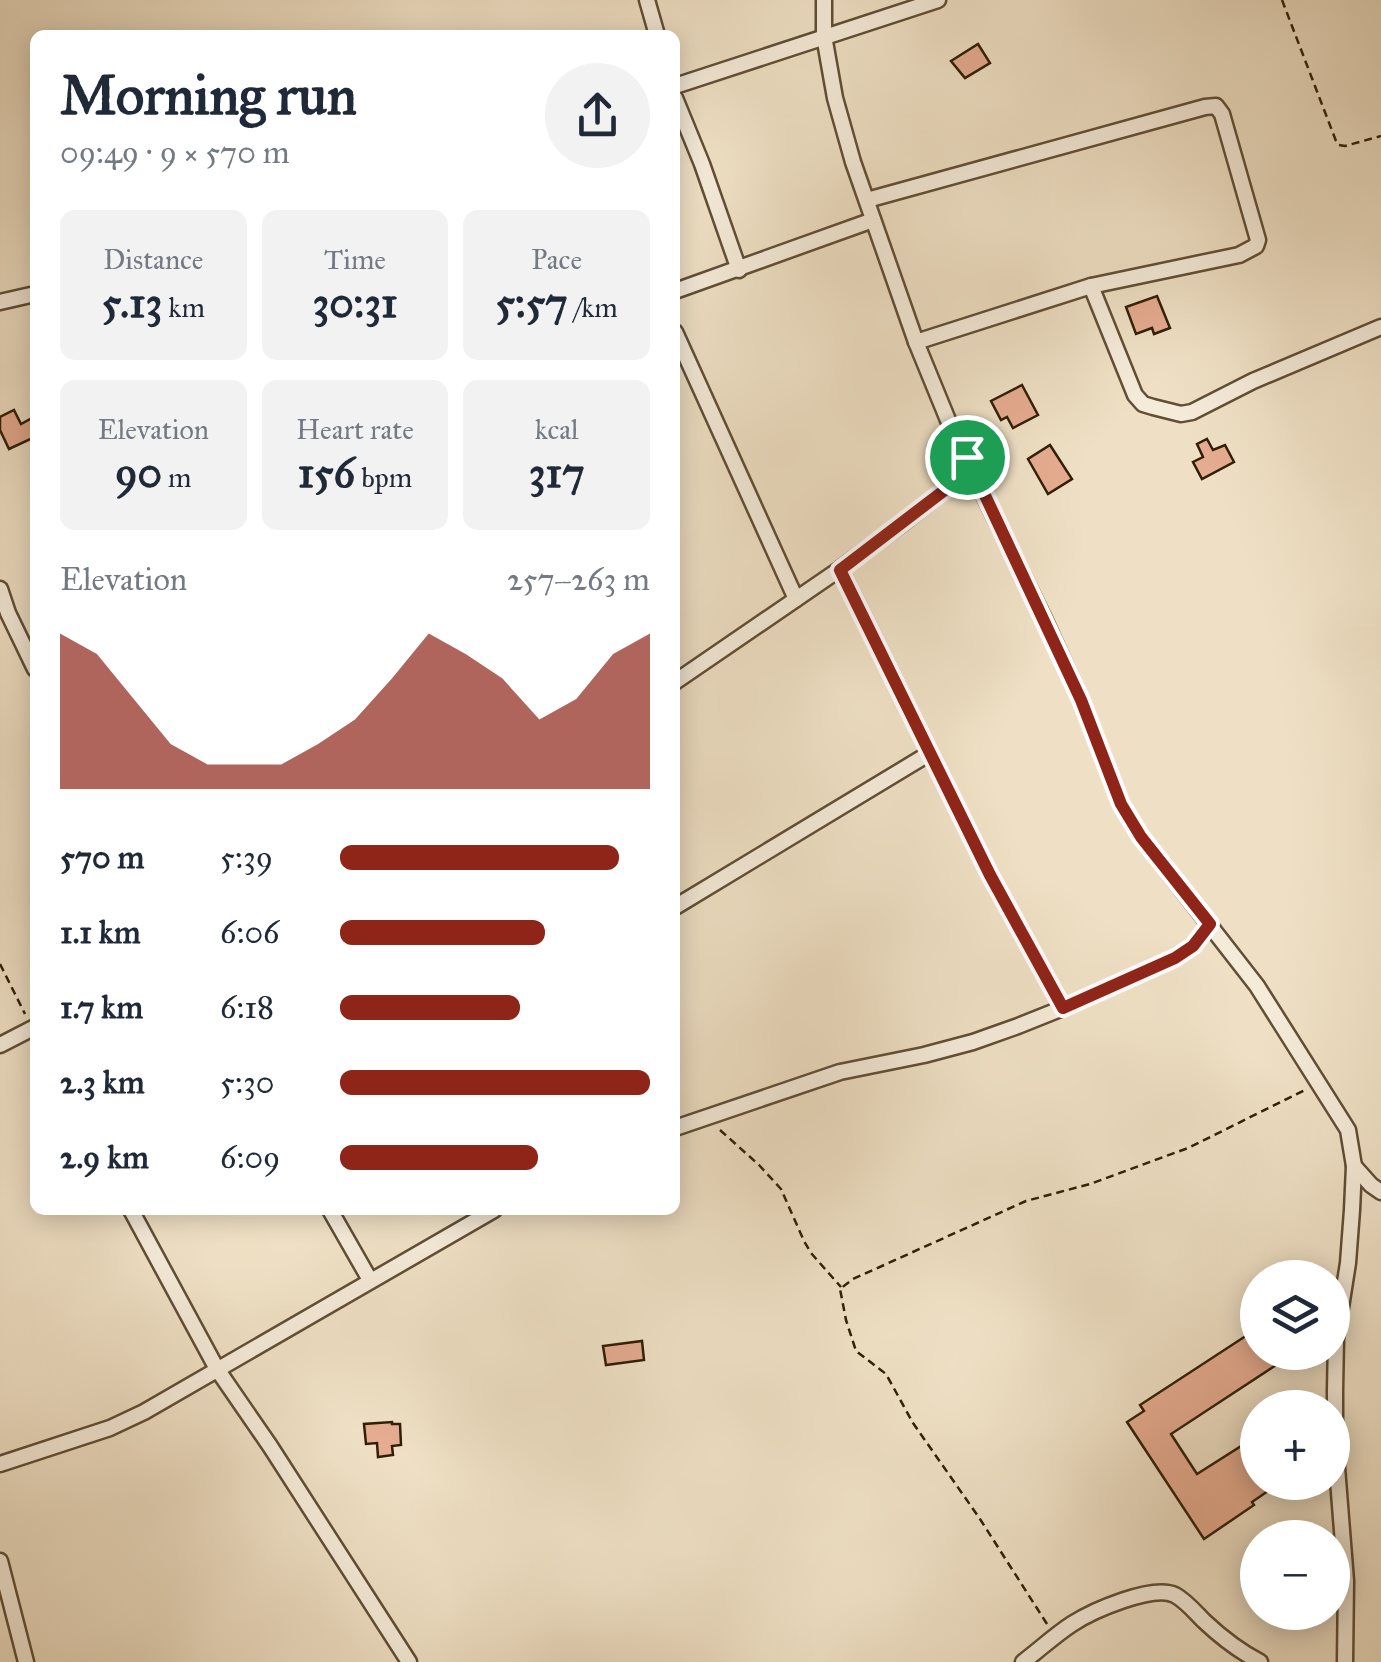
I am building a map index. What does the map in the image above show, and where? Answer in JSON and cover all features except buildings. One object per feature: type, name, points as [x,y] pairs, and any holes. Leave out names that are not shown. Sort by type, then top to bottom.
[{"type":"street","points":[[647,0],[655,30]]},
{"type":"street","points":[[824,0],[824,36],[834,98],[916,342],[950,425],[1081,700],[1121,804],[1141,837],[1258,986],[1348,1130],[1354,1166],[1348,1262],[1336,1339],[1335,1390],[1346,1581],[1345,1662]]},
{"type":"street","points":[[680,84],[938,0]]},
{"type":"street","points":[[867,200],[1205,107],[1216,106],[1222,114],[1258,240],[1256,246],[1239,255],[1091,286],[916,342]]},
{"type":"street","points":[[680,110],[738,270]]},
{"type":"street","points":[[680,290],[873,220]]},
{"type":"street","points":[[1091,286],[1135,395],[1142,404],[1181,414],[1381,326]]},
{"type":"street","points":[[0,302],[30,295]]},
{"type":"street","points":[[680,343],[796,598]]},
{"type":"street","points":[[680,679],[840,570],[950,486],[967,457]]},
{"type":"street","points":[[840,570],[998,890],[1063,1008]]},
{"type":"street","points":[[0,589],[30,658]]},
{"type":"street","points":[[680,904],[930,753]]},
{"type":"street","points":[[680,1127],[840,1072],[973,1042],[1063,1008],[1175,958],[1193,946],[1210,924]]},
{"type":"street","points":[[0,1045],[30,1032]]},
{"type":"street","points":[[1354,1166],[1381,1192]]},
{"type":"street","points":[[135,1215],[217,1369],[409,1662]]},
{"type":"street","points":[[333,1215],[370,1280]]},
{"type":"street","points":[[0,1464],[110,1428],[144,1412],[485,1215]]},
{"type":"street","points":[[0,1560],[26,1662]]},
{"type":"street","points":[[1023,1662],[1084,1618],[1161,1591],[1181,1599],[1222,1638],[1260,1662]]},
{"type":"path","points":[[1282,0],[1336,142],[1345,146],[1381,136]]},
{"type":"path","points":[[0,964],[30,1022]]},
{"type":"path","points":[[1056,1637],[913,1422],[886,1374],[856,1351],[846,1320],[842,1287],[1026,1201],[1090,1184],[1188,1148],[1320,1083]]},
{"type":"path","points":[[708,1119],[781,1190],[811,1253],[842,1287]]},
{"type":"route","points":[[967,457],[1081,700],[1121,804],[1141,837],[1210,924],[1193,946],[1175,958],[1063,1008],[990,875],[840,570],[950,486],[967,457]]}]
